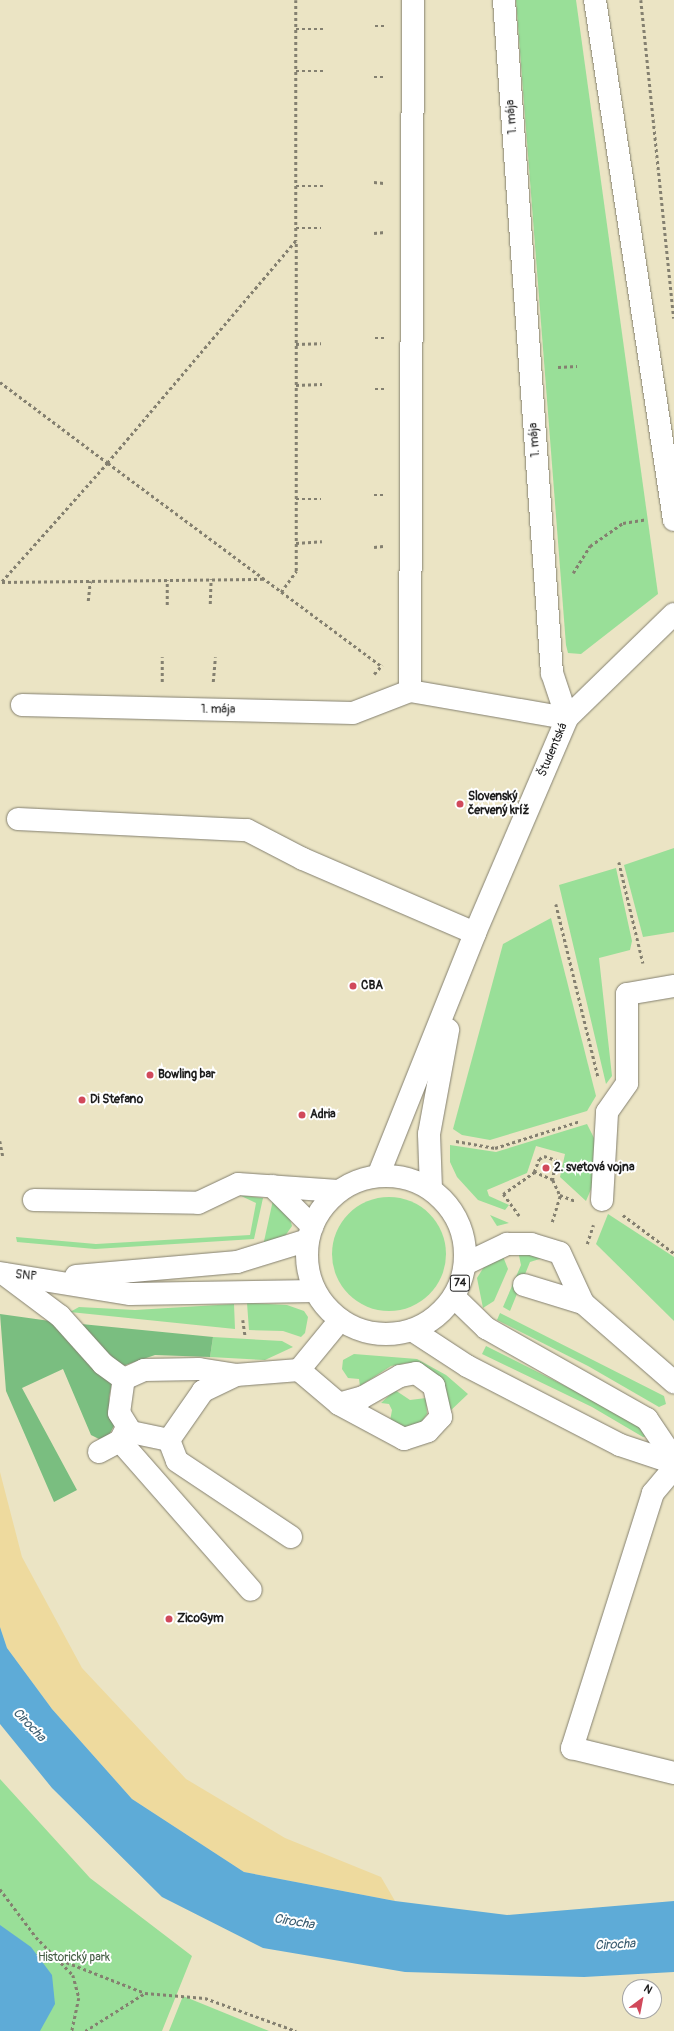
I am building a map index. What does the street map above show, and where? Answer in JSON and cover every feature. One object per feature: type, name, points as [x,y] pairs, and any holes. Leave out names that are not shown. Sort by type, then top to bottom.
[{"type":"street","points":[[410,692],[414,0]]},
{"type":"street","name":"1. mája","points":[[22,705],[352,713],[410,692],[567,718],[552,673],[504,0]]},
{"type":"street","points":[[595,0],[674,520]]},
{"type":"street","name":"Študentská","points":[[456,987],[475,932],[567,718],[674,614]]},
{"type":"street","points":[[18,819],[247,830],[303,859],[475,932]]},
{"type":"street","points":[[602,1200],[607,1112],[627,1082],[628,994],[674,986]]},
{"type":"street","points":[[378,1176],[456,987]]},
{"type":"street","points":[[432,1189],[429,1134],[456,987]]},
{"type":"street","name":"74","points":[[378,1176],[406,1178],[432,1189],[455,1214],[466,1247],[465,1264],[454,1297],[428,1322],[412,1330],[375,1333],[340,1320],[315,1291],[308,1266],[310,1233],[318,1213],[338,1191],[364,1178],[378,1176]]},
{"type":"street","points":[[34,1200],[198,1203],[238,1184],[338,1191]]},
{"type":"street","points":[[49,1278],[237,1262],[310,1233],[272,1186]]},
{"type":"street","points":[[465,1264],[507,1244],[531,1244],[560,1253],[583,1303]]},
{"type":"street","points":[[2,1274],[60,1316],[103,1364],[124,1379]]},
{"type":"street","name":"SNP","points":[[2,1274],[49,1278]]},
{"type":"street","points":[[49,1278],[130,1294],[315,1291]]},
{"type":"street","points":[[524,1285],[583,1303],[674,1382]]},
{"type":"street","name":"74","points":[[454,1297],[486,1328],[647,1419],[674,1459]]},
{"type":"street","points":[[299,1370],[340,1320]]},
{"type":"street","points":[[412,1330],[467,1366],[620,1445],[674,1463]]},
{"type":"street","points":[[124,1379],[144,1370],[168,1368],[236,1375],[299,1370],[339,1404]]},
{"type":"street","points":[[169,1440],[203,1391],[236,1375]]},
{"type":"street","points":[[124,1379],[118,1413],[124,1434],[250,1590]]},
{"type":"street","points":[[99,1452],[124,1434],[131,1432],[169,1440]]},
{"type":"street","points":[[169,1440],[178,1461],[291,1538]]},
{"type":"street","points":[[674,1468],[653,1493],[572,1748],[674,1773]]},
{"type":"path","points":[[281,592],[296,572],[296,0]]},
{"type":"path","points":[[641,0],[674,318]]},
{"type":"path","points":[[375,26],[391,26]]},
{"type":"path","points":[[296,29],[322,29]]},
{"type":"path","points":[[296,70],[323,71]]},
{"type":"path","points":[[374,77],[391,77]]},
{"type":"path","points":[[374,182],[391,183]]},
{"type":"path","points":[[296,186],[323,186]]},
{"type":"path","points":[[296,228],[321,228]]},
{"type":"path","points":[[374,233],[391,231]]},
{"type":"path","points":[[1,584],[108,463],[296,241]]},
{"type":"path","points":[[296,344],[321,343]]},
{"type":"path","points":[[0,382],[382,666]]},
{"type":"path","points":[[296,385],[322,384]]},
{"type":"path","points":[[296,499],[321,499]]},
{"type":"path","points":[[570,577],[590,546],[623,523],[650,519]]},
{"type":"path","points":[[296,543],[322,540]]},
{"type":"path","points":[[1,584],[90,581],[264,579]]},
{"type":"path","points":[[167,605],[168,580]]},
{"type":"path","points":[[210,604],[211,580]]},
{"type":"path","points":[[88,601],[90,581]]},
{"type":"path","points":[[162,657],[162,688]]},
{"type":"path","points":[[213,689],[215,657]]},
{"type":"path","points":[[369,680],[382,666],[385,660]]},
{"type":"path","points":[[619,862],[649,991]]},
{"type":"path","points":[[453,1140],[495,1148],[607,1112],[556,904]]},
{"type":"path","points":[[0,1141],[3,1156]]},
{"type":"path","points":[[522,1222],[503,1194],[534,1172],[539,1159],[544,1156],[556,1160],[552,1180]]},
{"type":"path","points":[[534,1172],[552,1180],[560,1194],[579,1202]]},
{"type":"path","points":[[550,1231],[560,1194]]},
{"type":"path","points":[[602,1200],[674,1253]]},
{"type":"path","points":[[0,1889],[36,1937],[61,1960],[73,1975],[79,1998],[72,2031]]},
{"type":"path","points":[[61,1960],[145,1993],[205,1998],[296,2031]]},
{"type":"path","points":[[85,2031],[145,1993]]},
{"type":"green space","points":[[516,0],[576,0],[658,594],[581,654],[568,653],[566,645]]},
{"type":"green space","points":[[674,848],[674,932],[643,937],[624,865]]},
{"type":"green space","points":[[616,868],[632,941],[630,950],[599,958],[612,1076],[606,1084],[559,885]]},
{"type":"green space","points":[[551,918],[596,1096],[587,1111],[490,1140],[462,1135],[453,1129],[503,944]]},
{"type":"green space","points":[[587,1124],[596,1142],[597,1175],[586,1201],[560,1177],[565,1154],[536,1146],[527,1173],[487,1190],[489,1196],[509,1205],[505,1210],[478,1200],[457,1177],[450,1162],[450,1145],[496,1152]]},
{"type":"green space","points":[[239,1195],[263,1198],[254,1239],[95,1249],[17,1242],[16,1237],[96,1244],[250,1235],[256,1203]]},
{"type":"green space","points":[[389,1197],[411,1201],[429,1214],[442,1232],[446,1254],[442,1276],[429,1294],[411,1307],[389,1311],[367,1307],[349,1294],[336,1276],[332,1254],[336,1232],[349,1214],[367,1201]]},
{"type":"green space","points":[[273,1200],[290,1219],[292,1226],[285,1236],[263,1246]]},
{"type":"green space","points":[[608,1214],[674,1257],[674,1321],[596,1244]]},
{"type":"green space","points":[[490,1215],[509,1223],[497,1226]]},
{"type":"green space","points":[[518,1251],[546,1257],[530,1262],[510,1311],[503,1307],[521,1265]]},
{"type":"green space","points":[[502,1254],[508,1269],[494,1301],[483,1308],[477,1278],[487,1262]]},
{"type":"green space","points":[[247,1303],[287,1305],[304,1311],[308,1317],[305,1333],[301,1337],[283,1331],[249,1330]]},
{"type":"green space","points":[[234,1304],[235,1329],[70,1312],[79,1307],[135,1310]]},
{"type":"green space","points":[[500,1313],[664,1396],[666,1404],[659,1407],[588,1366],[497,1320]]},
{"type":"green space","points":[[0,1314],[50,1321],[112,1382],[109,1398],[115,1424],[108,1437],[99,1439],[91,1435],[63,1369],[22,1388],[77,1490],[54,1502],[6,1391]]},
{"type":"green space","points":[[71,1323],[213,1337],[210,1357],[155,1355],[120,1367]]},
{"type":"green space","points":[[213,1337],[282,1341],[293,1347],[265,1360],[210,1357]]},
{"type":"green space","points":[[486,1346],[591,1399],[645,1430],[648,1436],[643,1437],[592,1407],[482,1354]]},
{"type":"green space","points":[[354,1354],[417,1359],[446,1375],[468,1394],[448,1413],[417,1364],[407,1363],[391,1366],[360,1386],[359,1379],[348,1378],[342,1369],[343,1360]]},
{"type":"green space","points":[[395,1390],[410,1400],[426,1398],[427,1414],[420,1424],[409,1429],[390,1421],[392,1410],[389,1404],[381,1403]]},
{"type":"green space","name":"Historický park","points":[[0,1779],[90,1878],[192,1956],[162,2031],[0,2031]]},
{"type":"green space","points":[[183,1996],[269,2031],[169,2031]]},
{"type":"sand","points":[[0,1472],[22,1557],[82,1668],[186,1779],[285,1838],[381,1877],[395,1901],[244,1872],[132,1799],[52,1709],[7,1648],[0,1627]]},
{"type":"water","name":"Cirocha","points":[[0,1627],[7,1648],[52,1709],[132,1799],[244,1872],[395,1901],[507,1915],[674,1901],[674,1972],[584,1977],[405,1972],[263,1948],[162,1897],[52,1788],[0,1724]]},
{"type":"water","points":[[0,1925],[31,1947],[52,1975],[55,2004],[40,2031],[0,2031]]},
{"type":"place","name":"Slovenský červený kríž","points":[[460,804]]},
{"type":"place","name":"CBA","points":[[353,986]]},
{"type":"place","name":"Bowling bar","points":[[150,1075]]},
{"type":"place","name":"Di Stefano","points":[[82,1100]]},
{"type":"place","name":"Adria","points":[[302,1115]]},
{"type":"place","name":"2. svetová vojna","points":[[546,1168]]},
{"type":"place","name":"ZicoGym","points":[[169,1619]]}]
